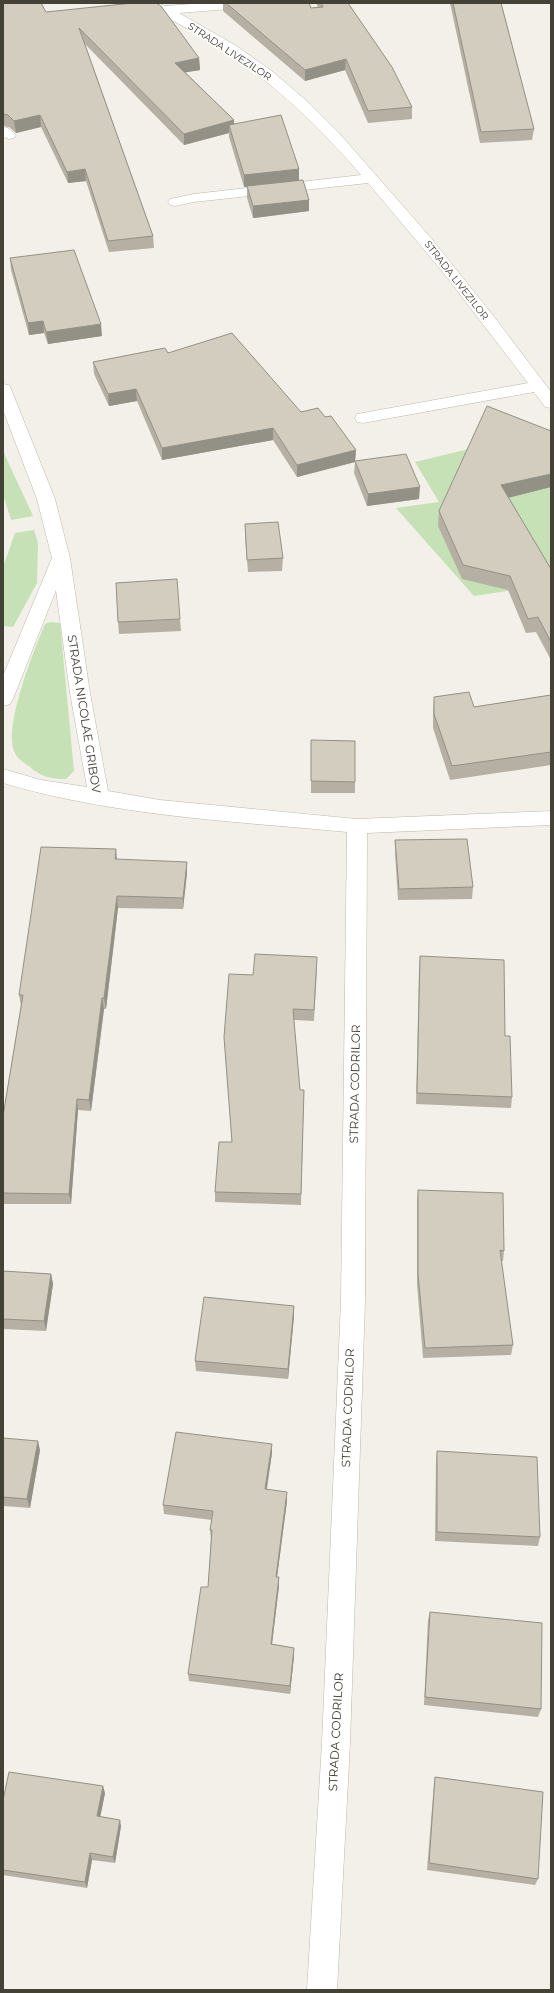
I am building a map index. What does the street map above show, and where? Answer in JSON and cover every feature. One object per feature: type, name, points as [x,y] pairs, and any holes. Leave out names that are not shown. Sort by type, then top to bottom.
[{"type":"street","name":"STRADA LIVEZILOR","points":[[148,3],[164,10],[210,36],[276,81],[304,106],[372,178],[429,243],[551,403]]},
{"type":"street","points":[[164,10],[256,3]]},
{"type":"street","points":[[175,202],[194,198],[372,178]]},
{"type":"street","points":[[363,418],[538,386]]},
{"type":"street","name":"STRADA NICOLAE GRIBOV","points":[[3,389],[46,499],[61,558],[80,693],[99,798],[41,786],[3,776]]},
{"type":"street","points":[[3,699],[61,558]]},
{"type":"street","points":[[99,798],[160,806],[356,826],[551,818]]},
{"type":"street","name":"STRADA CODRILOR","points":[[322,1990],[336,1743],[352,1301],[356,826]]},
{"type":"green space","points":[[551,429],[551,584],[474,596],[396,508],[439,502],[415,462]]},
{"type":"green space","points":[[3,451],[33,516],[11,520],[3,494]]},
{"type":"green space","points":[[34,530],[38,543],[37,583],[13,627],[3,626],[3,567],[15,533]]},
{"type":"green space","points":[[50,622],[60,623],[74,771],[66,779],[51,778],[38,773],[17,757],[12,744],[12,729],[27,670],[45,624]]},
{"type":"building","points":[[3,3],[41,3],[46,12],[133,3],[156,3],[161,6],[199,58],[175,63],[234,120],[184,134],[79,28],[153,236],[108,241],[85,169],[67,172],[40,115],[14,121],[8,115],[3,114]]},
{"type":"building","points":[[226,3],[309,3],[311,8],[323,7],[321,3],[348,3],[392,67],[412,107],[368,111],[346,59],[305,70]]},
{"type":"building","points":[[453,3],[501,3],[534,129],[481,132]]},
{"type":"building","points":[[281,115],[299,169],[244,175],[229,125]]},
{"type":"building","points":[[303,180],[309,200],[253,206],[247,186]]},
{"type":"building","points":[[74,250],[101,324],[46,332],[43,321],[28,323],[10,258]]},
{"type":"building","points":[[232,333],[301,412],[318,408],[325,417],[331,416],[356,450],[297,465],[273,428],[162,448],[136,389],[108,394],[93,362],[165,348],[168,353]]},
{"type":"building","points":[[487,406],[551,431],[551,474],[501,485],[551,569],[551,642],[538,617],[528,619],[510,576],[463,565],[439,511]]},
{"type":"building","points":[[406,454],[420,487],[368,494],[355,461]]},
{"type":"building","points":[[278,522],[283,558],[247,560],[245,524]]},
{"type":"building","points":[[177,579],[180,619],[118,622],[116,583]]},
{"type":"building","points":[[469,692],[474,707],[551,695],[551,752],[452,766],[434,714],[434,697]]},
{"type":"building","points":[[311,740],[355,741],[355,782],[311,781]]},
{"type":"building","points":[[467,839],[473,887],[399,889],[395,840]]},
{"type":"building","points":[[41,847],[116,849],[115,859],[187,862],[183,898],[117,896],[89,1100],[77,1099],[69,1194],[3,1193],[3,1116],[23,995],[19,995]]},
{"type":"building","points":[[255,954],[317,957],[314,1010],[293,1009],[300,1090],[304,1090],[301,1194],[215,1192],[219,1142],[232,1142],[224,1037],[229,974],[253,975]]},
{"type":"building","points":[[420,956],[504,960],[505,1036],[510,1036],[512,1097],[417,1093]]},
{"type":"building","points":[[418,1190],[503,1193],[504,1251],[500,1250],[513,1345],[425,1348],[418,1274]]},
{"type":"building","points":[[3,1271],[51,1274],[44,1321],[3,1319]]},
{"type":"building","points":[[204,1297],[294,1306],[288,1369],[195,1361]]},
{"type":"building","points":[[176,1432],[272,1444],[265,1489],[287,1492],[276,1577],[279,1577],[271,1644],[294,1648],[290,1686],[188,1674],[201,1587],[208,1587],[212,1530],[210,1530],[213,1511],[163,1505]]},
{"type":"building","points":[[3,1438],[38,1441],[27,1499],[3,1497]]},
{"type":"building","points":[[437,1451],[537,1457],[540,1537],[437,1532]]},
{"type":"building","points":[[430,1612],[542,1623],[541,1709],[425,1697]]},
{"type":"building","points":[[9,1772],[103,1786],[97,1816],[120,1820],[113,1857],[90,1853],[85,1882],[3,1870],[3,1800]]},
{"type":"building","points":[[435,1777],[543,1792],[538,1879],[429,1863]]}]
